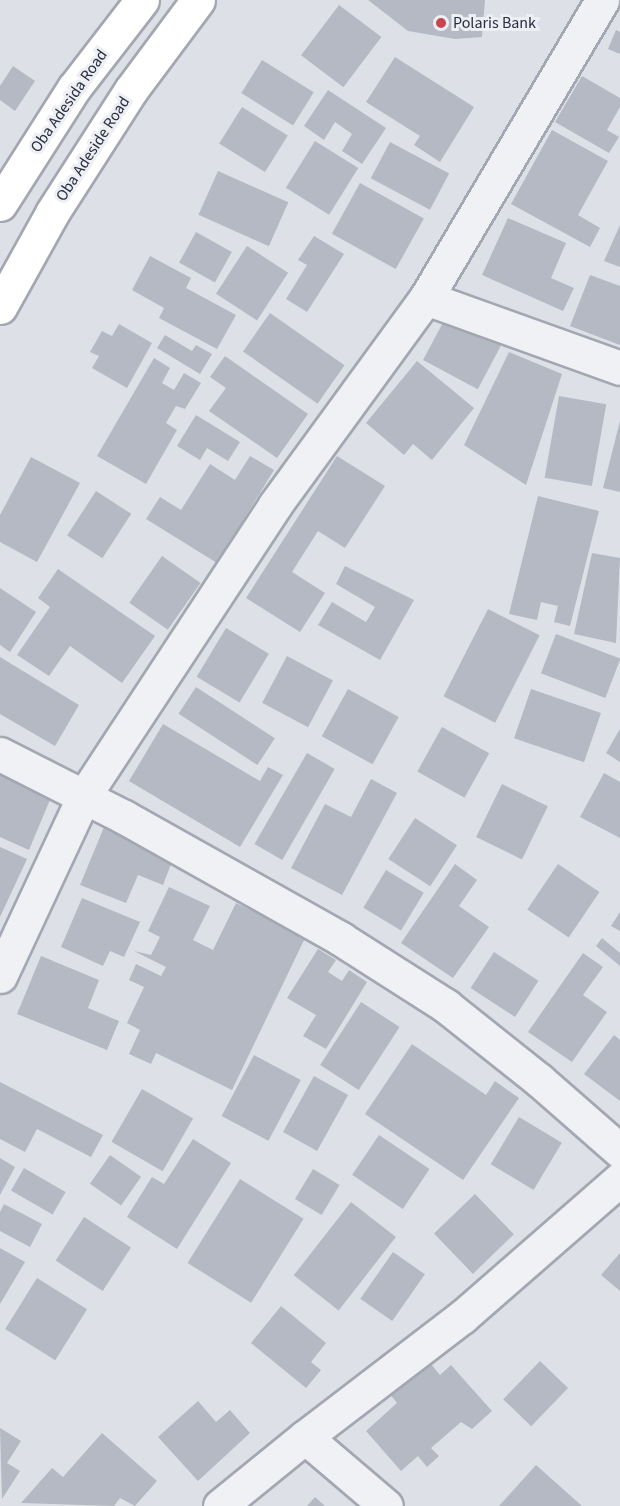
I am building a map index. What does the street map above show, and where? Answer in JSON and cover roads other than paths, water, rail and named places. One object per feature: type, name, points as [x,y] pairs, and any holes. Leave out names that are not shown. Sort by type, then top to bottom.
[{"type":"main road","name":"Oba Adesida Road","points":[[0,204],[74,88],[142,0]]},
{"type":"main road","name":"Oba Adeside Road","points":[[0,307],[52,213],[131,90],[198,0]]},
{"type":"street","points":[[0,976],[84,796],[275,505],[426,298],[602,0]]},
{"type":"street","points":[[426,298],[620,368]]},
{"type":"street","points":[[0,754],[84,796],[341,939],[446,1006],[539,1080],[620,1151]]},
{"type":"street","points":[[220,1506],[305,1437],[462,1317],[620,1179]]},
{"type":"street","points":[[305,1437],[386,1506]]},
{"type":"place","name":"Polaris Bank","points":[[441,23]]}]
